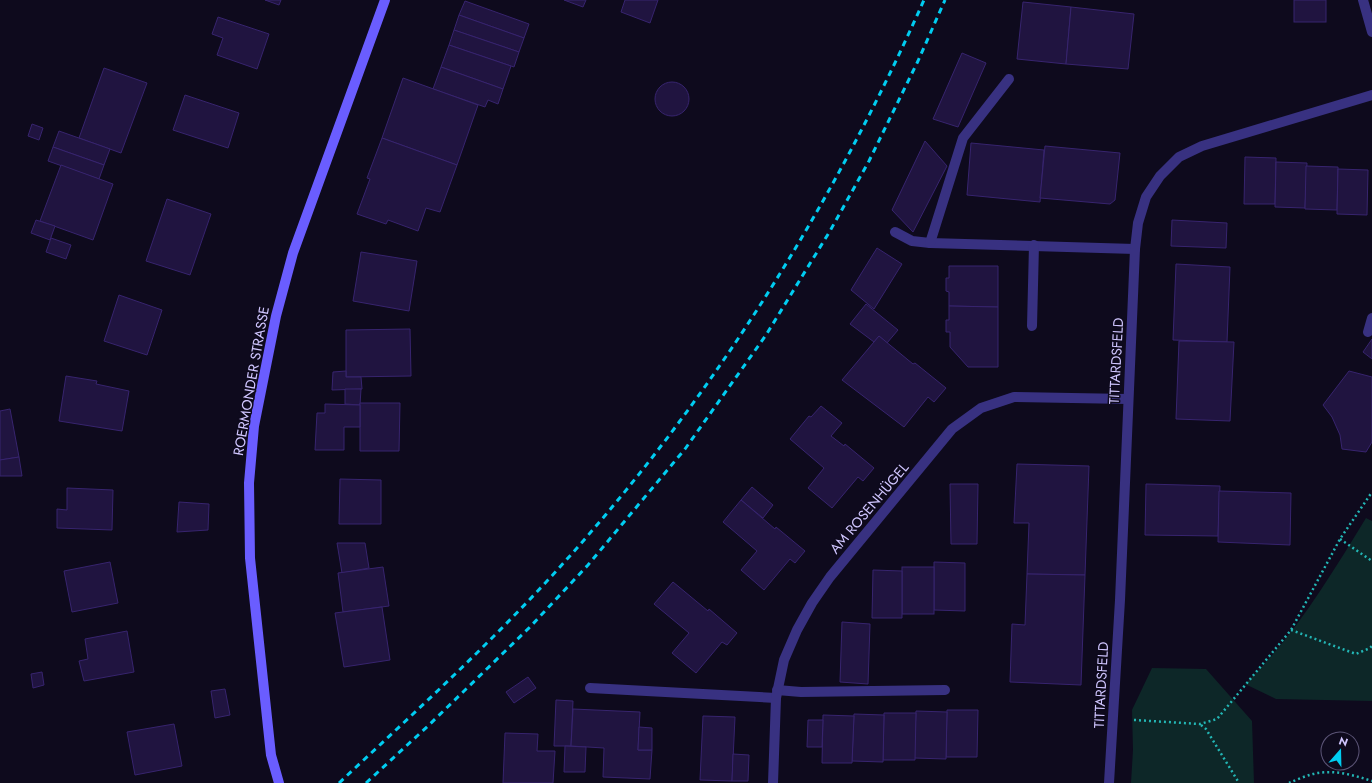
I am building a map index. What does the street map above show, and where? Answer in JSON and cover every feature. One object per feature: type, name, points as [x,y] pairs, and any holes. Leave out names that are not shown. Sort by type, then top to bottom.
[{"type":"main road","name":"ROERMONDER STRASSE","points":[[279,783],[271,755],[250,558],[249,484],[254,426],[276,316],[293,253],[385,0]]},
{"type":"street","points":[[1363,0],[1372,32]]},
{"type":"street","points":[[930,243],[963,138],[1009,79]]},
{"type":"street","name":"TITTARDSFELD","points":[[1109,782],[1114,718],[1135,249],[1138,223],[1146,197],[1160,176],[1179,157],[1202,146],[1372,95]]},
{"type":"street","points":[[895,232],[912,241],[930,243],[1135,249]]},
{"type":"street","points":[[1032,326],[1034,245]]},
{"type":"street","points":[[1368,332],[1372,318]]},
{"type":"street","name":"AM ROSENHÜGEL","points":[[773,783],[776,694],[787,654],[796,630],[830,577],[952,429],[981,408],[1014,397],[1128,399]]},
{"type":"street","points":[[590,688],[776,694],[801,692],[945,690]]},
{"type":"path","points":[[1114,718],[1200,724],[1217,719],[1291,630],[1340,539],[1372,492]]},
{"type":"path","points":[[1340,539],[1372,561]]},
{"type":"path","points":[[1291,630],[1356,654],[1372,646]]},
{"type":"path","points":[[1200,724],[1206,729],[1239,783]]},
{"type":"path","points":[[1289,783],[1313,774],[1334,772],[1357,776],[1372,782]]},
{"type":"green space","points":[[1366,518],[1372,521],[1372,701],[1276,699],[1245,684],[1263,666],[1296,626]]},
{"type":"green space","points":[[1152,668],[1206,669],[1252,721],[1254,783],[1131,783],[1133,750],[1132,710]]},
{"type":"building","points":[[265,0],[281,0],[279,5]]},
{"type":"building","points":[[564,0],[586,0],[583,7]]},
{"type":"building","points":[[625,0],[658,0],[650,23],[621,12]]},
{"type":"building","points":[[1294,0],[1326,0],[1326,22],[1294,22]]},
{"type":"building","points":[[465,1],[529,24],[524,38],[459,15]]},
{"type":"building","points":[[1023,2],[1071,7],[1066,64],[1017,59]]},
{"type":"building","points":[[1071,7],[1134,14],[1128,69],[1066,64]]},
{"type":"building","points":[[459,15],[524,38],[519,52],[454,30]]},
{"type":"building","points":[[218,17],[269,34],[257,69],[217,55],[223,38],[212,34]]},
{"type":"building","points":[[454,30],[519,52],[514,67],[449,45]]},
{"type":"building","points":[[449,45],[511,66],[503,89],[441,67]]},
{"type":"building","points":[[962,53],[986,63],[958,127],[933,119]]},
{"type":"building","points":[[441,67],[503,89],[498,104],[488,100],[485,107],[433,89]]},
{"type":"building","points":[[104,68],[147,83],[121,153],[79,138]]},
{"type":"building","points":[[403,78],[478,105],[457,165],[382,138]]},
{"type":"building","points":[[669,82],[675,82],[679,83],[686,89],[689,99],[688,106],[682,113],[675,116],[669,116],[665,115],[658,109],[655,102],[655,96],[656,92],[662,85]]},
{"type":"building","points":[[185,95],[239,113],[228,148],[173,130]]},
{"type":"building","points":[[32,124],[43,128],[39,140],[28,136]]},
{"type":"building","points":[[59,131],[110,149],[104,165],[53,147]]},
{"type":"building","points":[[382,138],[457,165],[440,212],[426,208],[418,231],[388,220],[386,224],[357,214],[370,179],[367,178]]},
{"type":"building","points":[[925,141],[947,166],[913,232],[892,210]]},
{"type":"building","points":[[971,143],[1044,150],[1040,202],[967,195]]},
{"type":"building","points":[[1045,146],[1120,153],[1115,200],[1110,204],[1040,198]]},
{"type":"building","points":[[53,147],[104,165],[99,179],[48,161]]},
{"type":"building","points":[[1245,157],[1276,158],[1275,204],[1244,204]]},
{"type":"building","points":[[1276,162],[1307,163],[1305,208],[1275,207]]},
{"type":"building","points":[[61,165],[113,184],[93,240],[40,221]]},
{"type":"building","points":[[1306,166],[1338,167],[1337,210],[1305,209]]},
{"type":"building","points":[[1338,169],[1368,170],[1367,215],[1337,214]]},
{"type":"building","points":[[167,199],[211,214],[190,275],[146,261]]},
{"type":"building","points":[[36,220],[55,226],[50,240],[31,233]]},
{"type":"building","points":[[1172,220],[1227,223],[1226,248],[1171,246]]},
{"type":"building","points":[[51,238],[71,245],[66,259],[46,252]]},
{"type":"building","points":[[877,248],[902,264],[874,309],[851,290]]},
{"type":"building","points":[[361,252],[417,261],[409,311],[353,301]]},
{"type":"building","points":[[1176,264],[1230,267],[1227,342],[1173,340]]},
{"type":"building","points":[[949,266],[998,266],[998,307],[949,306],[949,292],[946,291],[946,278],[949,278]]},
{"type":"building","points":[[119,295],[162,310],[147,355],[104,341]]},
{"type":"building","points":[[866,304],[898,330],[887,343],[879,336],[874,342],[850,324]]},
{"type":"building","points":[[949,306],[998,307],[998,367],[968,367],[950,347],[950,332],[946,332],[946,320],[949,320]]},
{"type":"building","points":[[410,329],[411,376],[346,377],[346,330]]},
{"type":"building","points":[[879,336],[913,364],[915,363],[946,388],[934,402],[928,397],[904,427],[842,380]]},
{"type":"building","points":[[1372,339],[1372,359],[1363,352]]},
{"type":"building","points":[[1179,341],[1234,342],[1230,421],[1176,419]]},
{"type":"building","points":[[346,371],[346,377],[361,377],[362,389],[332,390],[333,372]]},
{"type":"building","points":[[1349,371],[1372,377],[1372,442],[1366,452],[1342,449],[1340,435],[1332,417],[1323,405]]},
{"type":"building","points":[[66,376],[97,381],[96,384],[129,391],[122,431],[59,421]]},
{"type":"building","points":[[345,389],[361,389],[360,405],[345,404]]},
{"type":"building","points":[[360,403],[400,403],[399,451],[360,451]]},
{"type":"building","points":[[325,404],[360,405],[360,427],[344,427],[344,450],[315,450],[317,413],[325,413]]},
{"type":"building","points":[[821,406],[842,423],[831,436],[844,446],[845,444],[874,468],[863,481],[858,477],[832,508],[808,488],[824,468],[790,439],[809,416],[811,417]]},
{"type":"building","points":[[10,409],[19,457],[0,460],[0,411]]},
{"type":"building","points":[[19,457],[22,476],[0,476],[0,460]]},
{"type":"building","points":[[1017,464],[1089,466],[1085,575],[1027,574],[1029,523],[1014,523]]},
{"type":"building","points":[[340,479],[381,480],[381,524],[339,524]]},
{"type":"building","points":[[950,484],[978,484],[977,544],[951,544]]},
{"type":"building","points":[[1146,484],[1220,486],[1218,536],[1145,535]]},
{"type":"building","points":[[752,487],[773,505],[763,518],[741,500]]},
{"type":"building","points":[[67,488],[113,490],[112,530],[57,528],[57,509],[67,510]]},
{"type":"building","points":[[1219,491],[1291,493],[1290,545],[1218,542]]},
{"type":"building","points":[[741,500],[775,529],[776,527],[805,551],[795,563],[790,559],[764,590],[741,570],[757,551],[723,522]]},
{"type":"building","points":[[179,502],[209,504],[208,530],[177,532]]},
{"type":"building","points":[[337,543],[365,543],[369,568],[342,573]]},
{"type":"building","points":[[110,562],[118,603],[72,612],[64,571]]},
{"type":"building","points":[[934,562],[965,563],[965,611],[934,610]]},
{"type":"building","points":[[383,567],[389,606],[343,612],[338,573]]},
{"type":"building","points":[[902,567],[934,567],[934,614],[902,614]]},
{"type":"building","points":[[873,570],[902,571],[902,618],[872,618]]},
{"type":"building","points":[[1027,574],[1085,575],[1081,685],[1010,682],[1012,624],[1025,625]]},
{"type":"building","points":[[673,582],[708,611],[709,609],[737,633],[727,645],[722,642],[696,673],[672,653],[689,633],[654,604]]},
{"type":"building","points":[[382,607],[390,660],[344,667],[335,613]]},
{"type":"building","points":[[842,622],[870,624],[868,684],[840,682]]},
{"type":"building","points":[[127,631],[134,672],[84,681],[79,661],[88,659],[85,639]]},
{"type":"building","points":[[42,672],[44,685],[33,688],[31,674]]},
{"type":"building","points":[[528,677],[536,688],[514,703],[506,692]]},
{"type":"building","points":[[225,689],[230,715],[215,718],[211,691]]},
{"type":"building","points":[[556,700],[573,701],[571,746],[554,746]]},
{"type":"building","points":[[573,709],[640,712],[638,750],[652,750],[650,779],[603,777],[604,748],[571,746]]},
{"type":"building","points":[[947,710],[978,710],[977,757],[946,757]]},
{"type":"building","points":[[916,711],[947,712],[946,759],[914,758]]},
{"type":"building","points":[[884,713],[916,713],[915,760],[883,760]]},
{"type":"building","points":[[854,714],[884,715],[883,762],[852,761]]},
{"type":"building","points":[[823,715],[854,716],[852,763],[822,763]]},
{"type":"building","points":[[703,716],[735,717],[732,781],[700,780]]},
{"type":"building","points":[[808,720],[823,720],[822,747],[807,747]]},
{"type":"building","points":[[174,724],[182,766],[135,775],[127,732]]},
{"type":"building","points":[[639,727],[652,728],[652,750],[638,750]]},
{"type":"building","points":[[505,733],[538,734],[537,751],[555,751],[553,783],[503,783]]},
{"type":"building","points":[[565,746],[586,747],[585,772],[564,772]]},
{"type":"building","points":[[733,754],[749,755],[748,781],[732,781]]},
{"type":"railway","points":[[339,783],[451,678],[533,596],[615,504],[667,438],[717,369],[764,299],[808,227],[850,153],[924,0]]},
{"type":"railway","points":[[366,783],[429,725],[530,627],[588,565],[685,449],[766,335],[830,231],[869,161],[918,61],[945,0]]}]
